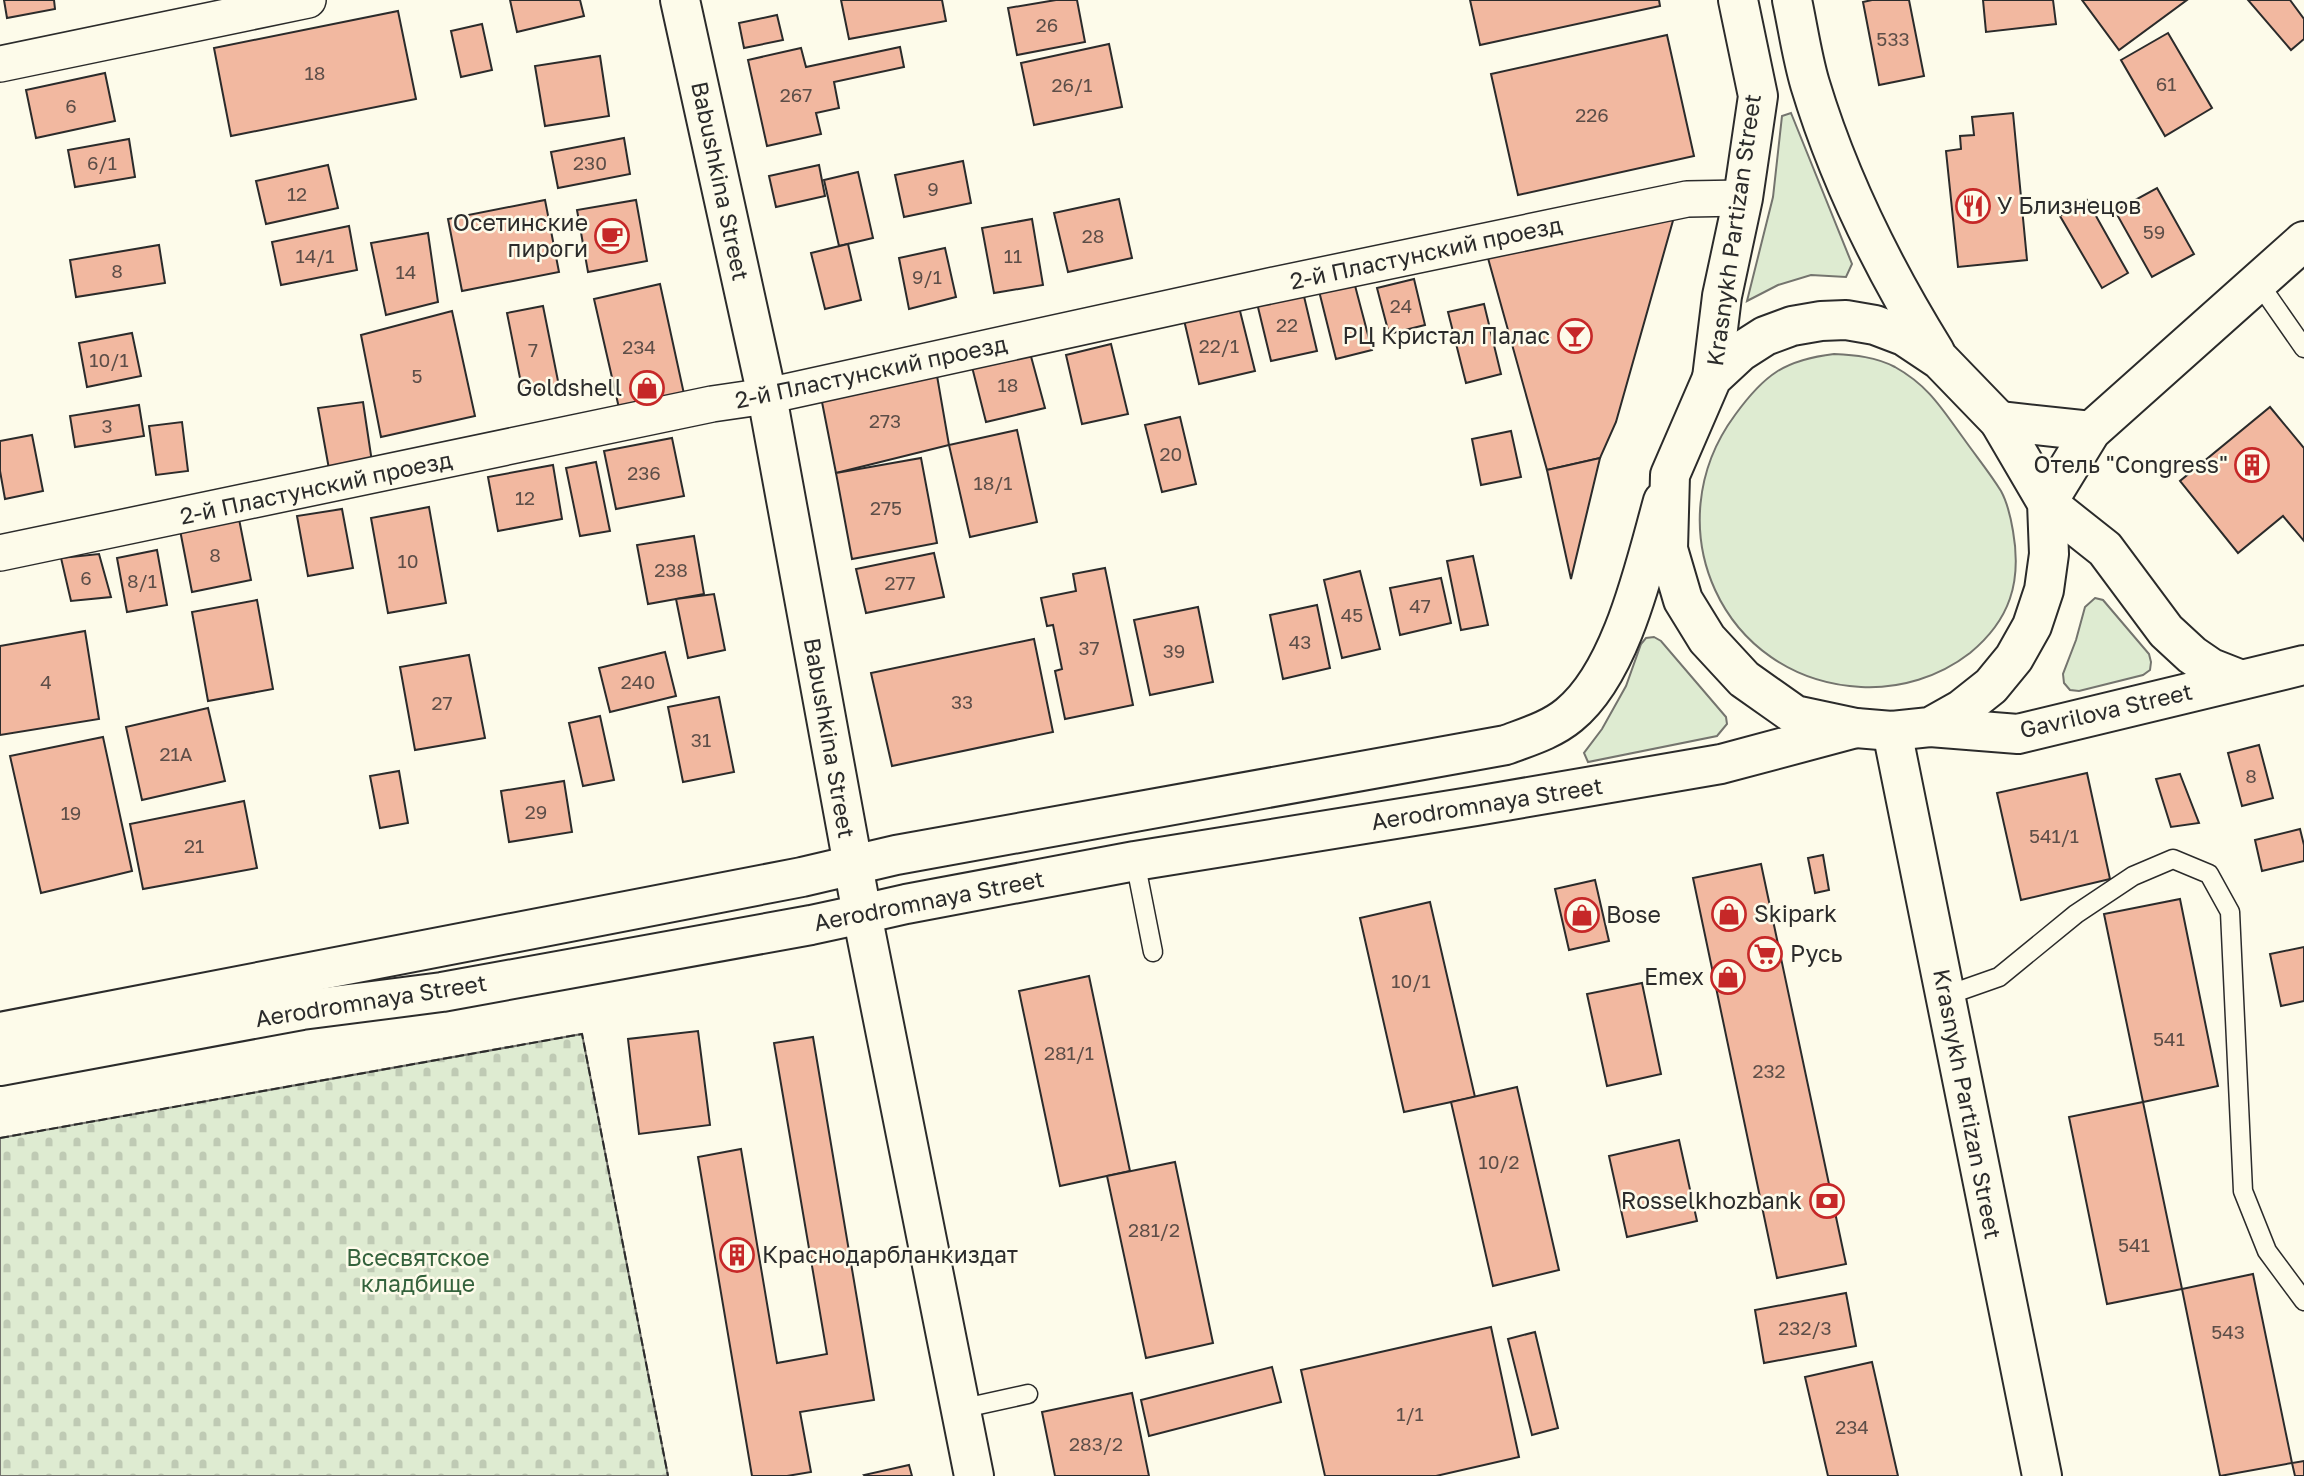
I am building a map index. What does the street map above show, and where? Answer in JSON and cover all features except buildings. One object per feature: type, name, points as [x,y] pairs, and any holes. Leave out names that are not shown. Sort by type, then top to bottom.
[{"type":"street","points":[[0,64],[308,0]]},
{"type":"street","name":"Babushkina Street","points":[[680,0],[767,396],[852,866],[974,1476]]},
{"type":"street","name":"Krasnykh Partizan Street","points":[[1713,379],[1722,296],[1743,198],[1758,96],[1738,0]]},
{"type":"street","points":[[1792,0],[1810,83],[1849,193],[1905,304],[1940,360],[1999,421],[2047,503],[2049,554],[2044,590],[2032,625],[2014,658],[1991,686],[1962,709],[1930,727],[1874,729],[1795,715],[1744,679],[1707,639],[1683,600],[1668,550],[1670,475],[1713,379],[1740,352],[1765,336],[1792,326],[1846,320],[1875,325],[1904,336],[1940,360]]},
{"type":"street","name":"2-й Пластунский проезд","points":[[0,553],[712,404],[767,396],[1260,288],[1687,199],[1743,198]]},
{"type":"street","points":[[2047,503],[2091,430],[2304,241]]},
{"type":"street","points":[[1999,421],[2091,430]]},
{"type":"street","name":"Aerodromnaya Street","points":[[0,1032],[852,866],[896,855],[1506,745],[1541,732],[1569,715],[1591,691],[1611,658],[1635,602],[1670,475]]},
{"type":"street","name":"Gavrilova Street","points":[[2047,503],[2105,549],[2166,631],[2192,655],[2211,668],[2239,679]]},
{"type":"street","name":"Gavrilova Street","points":[[1930,727],[2018,734],[2304,665]]},
{"type":"street","name":"Krasnykh Partizan Street","points":[[1874,729],[1945,996],[2042,1476]]},
{"type":"street","name":"Aerodromnaya Street","points":[[0,1066],[302,1010],[442,992],[811,925],[906,904],[1135,861],[1684,771],[1874,729]]},
{"type":"lane","points":[[2258,282],[2304,348]]},
{"type":"lane","points":[[1945,996],[1999,977],[2076,914],[2133,876],[2173,859],[2209,874],[2230,912],[2243,1191],[2266,1251],[2304,1301]]},
{"type":"lane","points":[[1135,861],[1153,952]]},
{"type":"lane","points":[[960,1409],[1028,1394]]},
{"type":"green space","points":[[1791,113],[1852,264],[1846,277],[1811,275],[1778,285],[1747,301],[1773,197],[1782,116]]},
{"type":"green space","points":[[1834,354],[1865,357],[1888,364],[1907,374],[1926,390],[1997,484],[2011,521],[2016,567],[2014,583],[2004,613],[1995,627],[1970,653],[1945,669],[1918,680],[1890,686],[1861,687],[1812,678],[1771,657],[1738,627],[1715,590],[1702,548],[1701,503],[1711,458],[1735,415],[1756,389],[1788,365]]},
{"type":"green space","points":[[2095,598],[2103,600],[2149,654],[2150,670],[2143,675],[2079,691],[2070,690],[2064,683],[2063,674],[2085,607]]},
{"type":"green space","points":[[1654,637],[1661,641],[1726,717],[1727,724],[1717,736],[1588,762],[1584,753],[1602,729],[1626,686],[1641,644],[1646,638]]},
{"type":"green space","name":"Всесвятское кладбище","points":[[582,1034],[668,1476],[0,1476],[0,1138]]},
{"type":"fence","points":[[0,1138],[582,1034],[668,1476]]},
{"type":"place","name":"У Близнецов","points":[[1973,206]]},
{"type":"place","name":"Осетинские пироги","points":[[612,236]]},
{"type":"place","name":"РЦ Кристал Палас","points":[[1575,336]]},
{"type":"place","name":"Goldshell","points":[[647,388]]},
{"type":"place","name":"Отель \"Congress\"","points":[[2252,465]]},
{"type":"place","name":"Skipark","points":[[1729,914]]},
{"type":"place","name":"Bose","points":[[1582,915]]},
{"type":"place","name":"Русь","points":[[1765,954]]},
{"type":"place","name":"Emex","points":[[1728,977]]},
{"type":"place","name":"Rosselkhozbank","points":[[1827,1201]]},
{"type":"place","name":"Краснодарбланкиздат","points":[[737,1255]]}]
